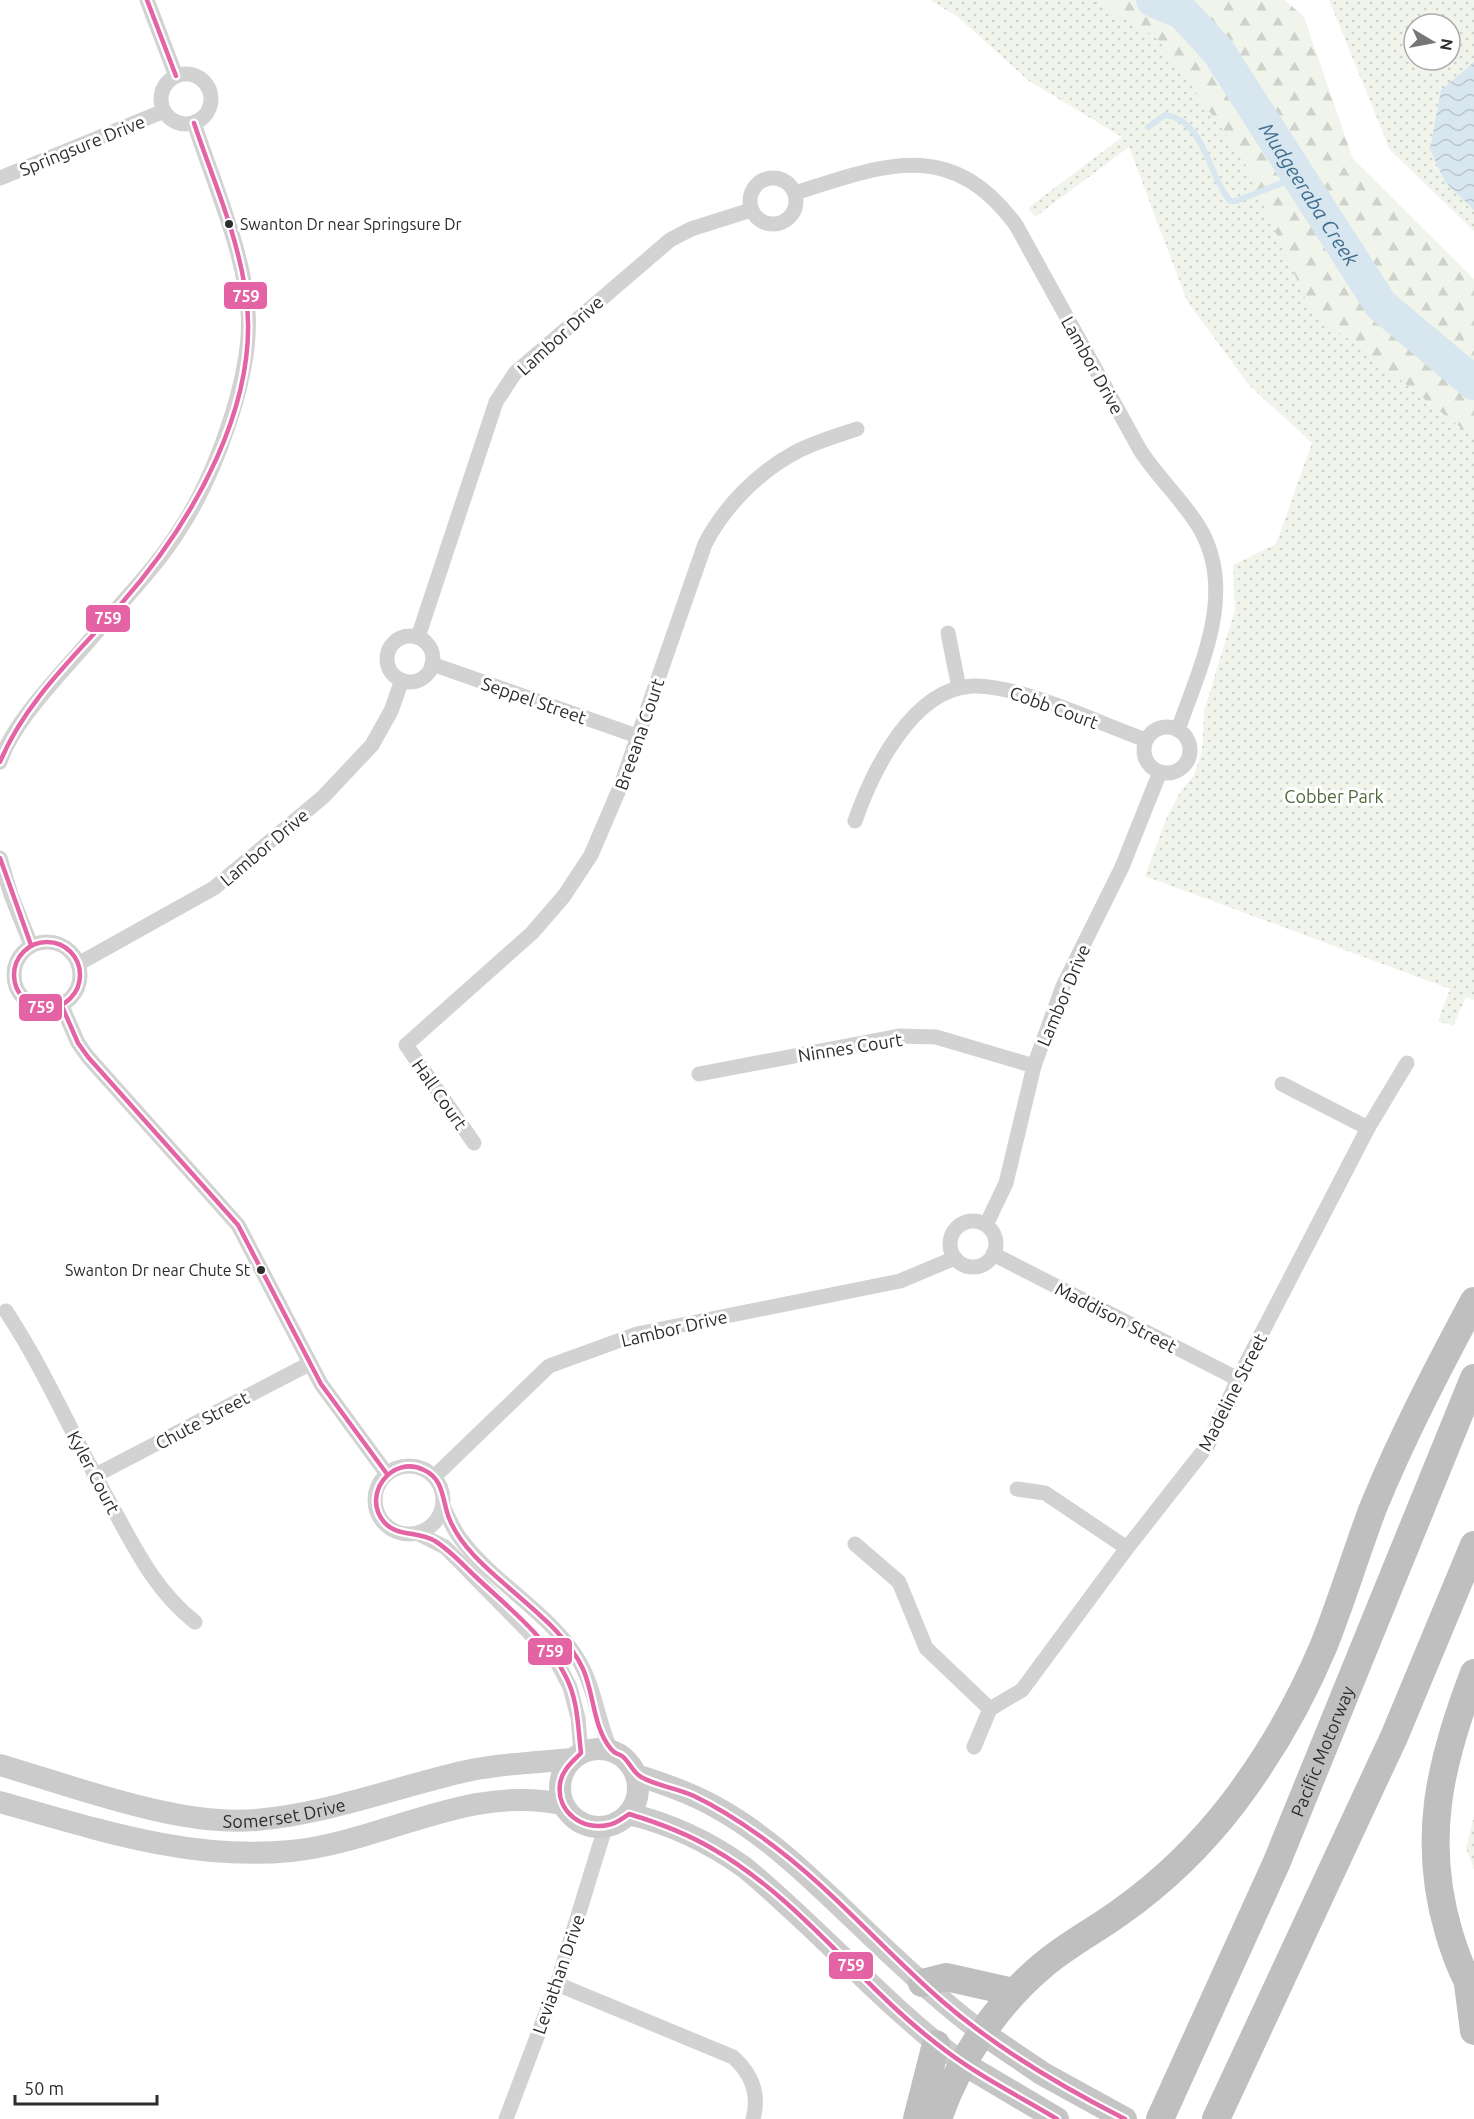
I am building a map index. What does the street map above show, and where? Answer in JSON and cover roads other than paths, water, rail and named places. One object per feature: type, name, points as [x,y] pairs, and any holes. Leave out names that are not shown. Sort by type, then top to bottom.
[{"type":"highway","points":[[938,2119],[964,2064],[1013,1992],[1041,1966],[1119,1913],[1173,1869],[1234,1802],[1259,1766],[1283,1728],[1322,1648],[1374,1508],[1411,1426],[1474,1301]]},
{"type":"highway","name":"Pacific Motorway","points":[[1160,2119],[1276,1864],[1474,1378]]},
{"type":"highway","points":[[1215,2119],[1394,1737],[1474,1545]]},
{"type":"highway","points":[[1474,1673],[1450,1739],[1440,1778],[1434,1842],[1442,1908],[1471,1988],[1474,2031]]},
{"type":"highway","points":[[922,1983],[946,1977],[1013,1992]]},
{"type":"highway","points":[[917,2119],[936,2044]]},
{"type":"main road","name":"Somerset Drive","points":[[0,1765],[177,1814],[217,1820],[255,1820],[325,1811],[452,1774],[576,1756],[595,1749],[611,1750]]},
{"type":"main road","points":[[576,1756],[564,1769],[559,1783],[562,1804],[578,1822],[588,1827],[606,1828],[619,1823],[629,1814],[638,1795],[636,1775],[623,1757],[611,1750]]},
{"type":"main road","points":[[636,1775],[667,1785],[713,1805],[762,1837],[799,1866],[922,1983],[984,2034],[1026,2064],[1125,2119]]},
{"type":"main road","name":"Somerset Drive","points":[[0,1802],[160,1845],[252,1854],[293,1851],[461,1807],[507,1799],[540,1799],[562,1804]]},
{"type":"main road","points":[[629,1814],[662,1822],[724,1853],[744,1867],[936,2044],[964,2064],[1057,2119]]},
{"type":"street","points":[[147,0],[176,76]]},
{"type":"street","points":[[191,74],[198,77],[209,88],[211,103],[209,111],[194,123],[175,122],[164,111],[161,104],[164,87],[176,76],[191,74]]},
{"type":"street","name":"Springsure Drive","points":[[0,178],[164,111]]},
{"type":"street","points":[[0,760],[21,724],[179,532],[203,488],[236,397],[247,347],[246,293],[236,251],[194,123]]},
{"type":"street","name":"Lambor Drive","points":[[795,193],[889,165],[934,166],[957,174],[980,187],[1000,204],[1016,225],[1140,450],[1156,475],[1189,511],[1210,552],[1215,579],[1213,626],[1178,730]]},
{"type":"street","points":[[781,179],[789,183],[795,193],[794,213],[781,224],[769,225],[761,222],[751,210],[750,198],[753,189],[763,180],[781,179]]},
{"type":"street","name":"Lambor Drive","points":[[418,637],[496,402],[515,373],[670,240],[691,229],[751,210]]},
{"type":"street","name":"Breeana Court","points":[[406,1045],[512,952],[564,896],[602,833],[705,544],[724,513],[778,464],[795,452],[857,429]]},
{"type":"street","points":[[948,633],[959,688]]},
{"type":"street","points":[[411,635],[418,637],[430,647],[432,664],[422,678],[402,680],[395,677],[387,665],[388,650],[397,639],[411,635]]},
{"type":"street","name":"Seppel Street","points":[[432,664],[637,736]]},
{"type":"street","name":"Lambor Drive","points":[[78,964],[214,888],[323,797],[372,745],[391,711],[402,680]]},
{"type":"street","name":"Cobb Court","points":[[855,821],[871,781],[904,726],[948,691],[983,686],[1015,692],[1146,741]]},
{"type":"street","points":[[1160,728],[1178,730],[1189,741],[1189,757],[1185,764],[1174,772],[1160,772],[1148,763],[1144,748],[1146,741],[1160,728]]},
{"type":"street","name":"Lambor Drive","points":[[986,1225],[1006,1183],[1034,1066],[1063,986],[1122,867],[1160,772]]},
{"type":"street","points":[[0,858],[11,895],[32,945]]},
{"type":"street","points":[[50,941],[63,945],[73,954],[78,964],[80,979],[76,990],[61,1004],[50,1008],[31,1003],[17,988],[14,972],[17,961],[32,945],[50,941]]},
{"type":"street","points":[[61,1004],[78,1042],[88,1057],[238,1225],[309,1364],[350,1426],[387,1474]]},
{"type":"street","name":"Ninnes Court","points":[[699,1074],[899,1036],[936,1037],[1034,1066]]},
{"type":"street","name":"Hall Court","points":[[406,1045],[474,1143]]},
{"type":"street","name":"Madeline Street","points":[[990,1709],[1022,1690],[1127,1548],[1208,1446],[1238,1379],[1368,1128],[1407,1063]]},
{"type":"street","points":[[1282,1084],[1368,1128]]},
{"type":"street","points":[[965,1222],[980,1222],[986,1225],[995,1238],[993,1254],[988,1262],[970,1267],[955,1258],[950,1245],[954,1231],[965,1222]]},
{"type":"street","name":"Maddison Street","points":[[993,1254],[1238,1379]]},
{"type":"street","name":"Lambor Drive","points":[[434,1477],[549,1366],[637,1334],[900,1281],[955,1258]]},
{"type":"street","name":"Kyler Court","points":[[6,1311],[33,1353],[94,1476],[150,1575],[172,1604],[195,1622]]},
{"type":"street","name":"Chute Street","points":[[94,1476],[309,1364]]},
{"type":"street","points":[[417,1533],[434,1523],[442,1506],[442,1490],[434,1477],[424,1469],[411,1466],[398,1467],[387,1474],[376,1493],[379,1515],[395,1531],[417,1533],[445,1547],[556,1660],[570,1687],[578,1718],[576,1756]]},
{"type":"street","points":[[1017,1489],[1044,1493],[1127,1548]]},
{"type":"street","points":[[442,1506],[460,1538],[576,1655],[586,1672],[602,1729],[611,1750]]},
{"type":"street","points":[[855,1545],[899,1582],[926,1648],[990,1709],[974,1747]]},
{"type":"street","name":"Leviathan Drive","points":[[506,2119],[557,1984],[606,1828]]},
{"type":"street","points":[[557,1984],[733,2057],[742,2065],[754,2086],[756,2104],[753,2119]]},
{"type":"water","points":[[1474,62],[1474,210],[1445,182],[1430,149],[1441,90]]},
{"type":"waterway","name":"Mudgeeraba Creek","points":[[1153,0],[1183,13],[1218,51],[1381,305],[1474,383]]},
{"type":"waterway","points":[[1148,127],[1165,115],[1178,119],[1189,127],[1204,150],[1216,178],[1230,201],[1236,201],[1298,177]]},
{"type":"place","name":"Swanton Dr near Springsure Dr","points":[[229,224]]},
{"type":"place","name":"Swanton Dr near Chute St","points":[[261,1270]]},
{"type":"park label","name":"Cobber Park","points":[[1334,796]]}]
